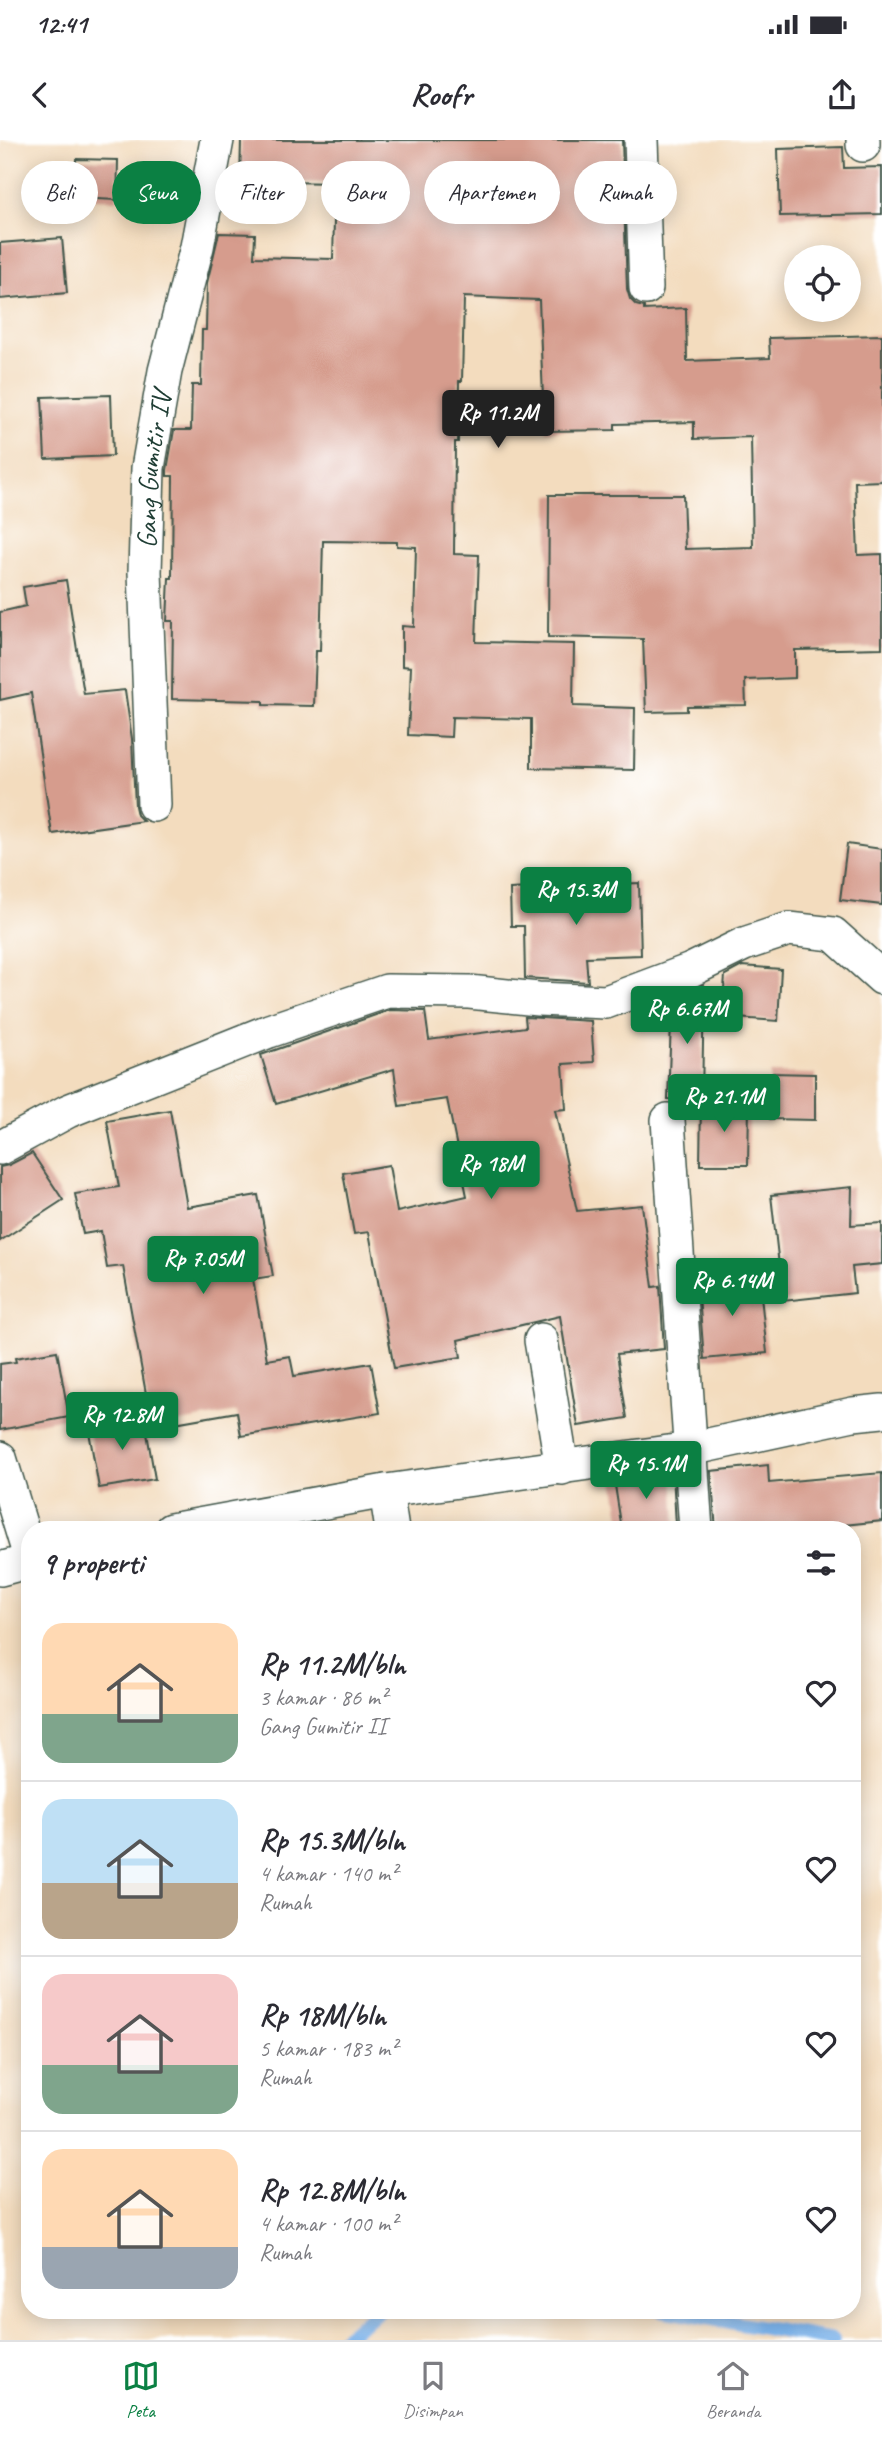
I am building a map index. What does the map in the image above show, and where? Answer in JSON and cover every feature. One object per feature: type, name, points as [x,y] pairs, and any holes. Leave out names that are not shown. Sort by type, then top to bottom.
[{"type":"street","name":"Gang Gumitir IV","points":[[154,805],[145,572],[148,468],[165,371],[197,247],[217,140]]},
{"type":"street","points":[[642,140],[646,288]]},
{"type":"street","points":[[0,1149],[68,1111],[269,1031],[387,991],[469,992],[606,1002],[691,970],[744,944],[789,929],[833,934],[882,978]]},
{"type":"street","points":[[668,1120],[695,1521]]},
{"type":"street","points":[[541,1340],[562,1468]]},
{"type":"street","points":[[221,1521],[386,1491],[690,1449],[882,1410]]},
{"type":"street","points":[[0,1458],[21,1529]]},
{"type":"street","points":[[386,1491],[391,1521]]},
{"type":"street","points":[[0,1569],[21,1562]]},
{"type":"building","points":[[241,140],[622,140],[623,161],[574,161],[574,224],[625,224],[627,289],[630,299],[636,305],[644,307],[644,310],[686,308],[687,361],[770,358],[769,338],[882,335],[882,481],[855,482],[858,555],[882,554],[882,648],[795,650],[795,678],[745,680],[746,705],[687,706],[687,711],[646,712],[643,639],[548,637],[549,495],[683,495],[685,549],[753,547],[751,437],[694,439],[694,422],[615,424],[615,430],[545,431],[546,397],[543,397],[539,300],[464,297],[462,381],[459,381],[458,442],[455,442],[454,554],[479,555],[476,642],[574,644],[573,706],[635,708],[634,770],[531,768],[531,719],[452,717],[451,737],[408,735],[411,667],[402,666],[402,626],[414,627],[416,547],[397,546],[397,542],[323,541],[320,651],[316,651],[314,706],[263,705],[263,701],[172,699],[173,621],[167,621],[169,578],[172,578],[173,476],[167,476],[167,470],[174,430],[191,430],[192,385],[201,385],[202,330],[206,330],[207,283],[219,233],[255,234],[254,257],[333,259],[334,224],[410,224],[410,161],[321,161],[321,183],[307,182],[307,161],[240,161]]},
{"type":"building","points":[[843,147],[844,168],[882,167],[882,214],[780,216],[778,149]]},
{"type":"building","points":[[118,160],[112,161],[112,200],[98,199],[98,161],[76,161]]},
{"type":"building","points":[[62,238],[67,293],[0,299],[0,243]]},
{"type":"building","points":[[111,395],[113,456],[45,459],[42,397]]},
{"type":"building","points":[[66,580],[84,694],[125,690],[132,739],[135,806],[137,815],[143,821],[52,834],[31,693],[0,700],[0,612],[26,606],[23,587]]},
{"type":"building","points":[[847,844],[882,849],[882,905],[840,900]]},
{"type":"building","points":[[639,883],[641,955],[586,957],[588,982],[525,978],[524,926],[511,926],[510,889]]},
{"type":"building","points":[[742,966],[781,969],[778,1021],[722,1017],[725,975]]},
{"type":"building","points":[[704,985],[702,1100],[668,1099],[672,998]]},
{"type":"building","points":[[390,1010],[425,1011],[429,1040],[526,1027],[525,1017],[591,1021],[594,1062],[563,1064],[566,1109],[555,1110],[577,1211],[642,1205],[653,1287],[660,1286],[664,1349],[617,1354],[627,1418],[578,1426],[560,1316],[458,1340],[461,1357],[394,1368],[369,1232],[354,1234],[343,1173],[389,1165],[397,1212],[467,1196],[447,1099],[399,1106],[394,1069],[276,1104],[261,1055]]},
{"type":"building","points":[[770,1073],[815,1074],[815,1120],[770,1119]]},
{"type":"building","points":[[701,1103],[749,1104],[748,1165],[700,1165]]},
{"type":"building","points":[[170,1110],[187,1207],[258,1195],[273,1276],[253,1279],[267,1360],[290,1356],[294,1376],[371,1363],[380,1413],[241,1436],[237,1412],[152,1427],[123,1266],[107,1268],[101,1231],[83,1234],[75,1194],[119,1187],[107,1121]]},
{"type":"building","points":[[32,1153],[63,1200],[0,1241],[0,1167]]},
{"type":"building","points":[[852,1187],[851,1225],[882,1223],[882,1264],[852,1267],[855,1293],[783,1301],[771,1195]]},
{"type":"building","points":[[759,1277],[767,1353],[704,1359],[698,1283]]},
{"type":"building","points":[[57,1351],[69,1417],[0,1430],[0,1364],[16,1362],[15,1358]]},
{"type":"building","points":[[144,1416],[155,1479],[99,1488],[88,1426]]},
{"type":"building","points":[[768,1465],[769,1483],[882,1473],[882,1521],[861,1523],[861,1521],[715,1521],[711,1471]]},
{"type":"building","points":[[671,1471],[676,1521],[621,1521],[614,1479]]},
{"type":"waterway","points":[[340,2340],[368,2319]]},
{"type":"waterway","points":[[713,2319],[833,2340]]}]
